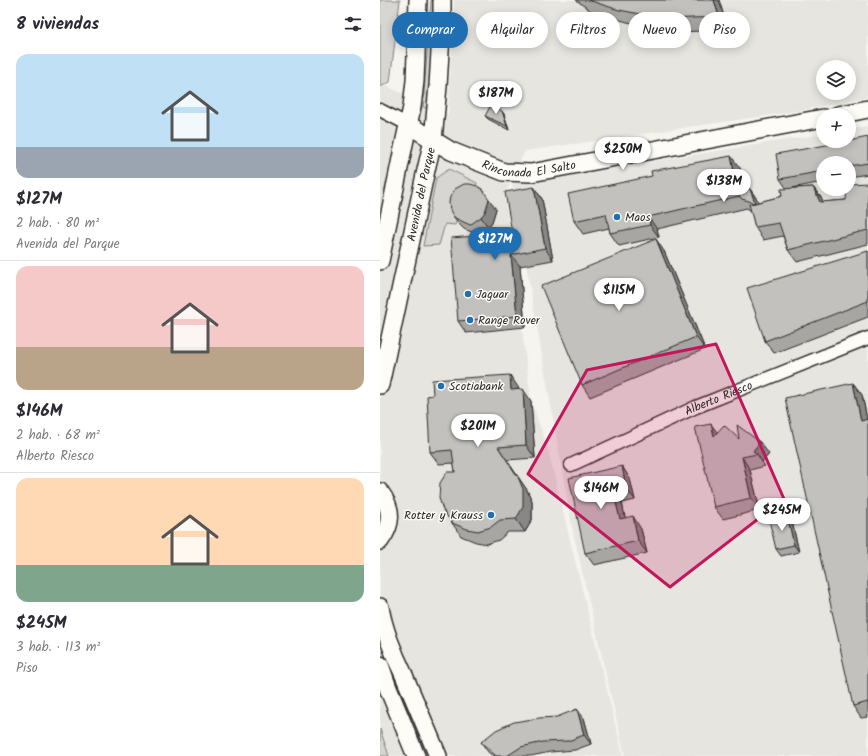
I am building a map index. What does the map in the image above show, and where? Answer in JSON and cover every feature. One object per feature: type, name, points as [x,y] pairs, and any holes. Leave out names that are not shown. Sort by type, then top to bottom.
[{"type":"street","points":[[380,261],[412,107],[415,81],[418,0]]},
{"type":"street","name":"Avenida del Parque","points":[[380,385],[433,140],[438,86],[442,0]]},
{"type":"street","points":[[856,111],[868,109]]},
{"type":"street","points":[[380,110],[409,125]]},
{"type":"street","name":"Rinconada El Salto","points":[[409,125],[451,151],[504,172],[531,173],[816,119]]},
{"type":"street","name":"Alberto Riesco","points":[[571,465],[696,407],[868,338]]},
{"type":"street","points":[[380,492],[387,502],[390,513],[386,534],[380,541]]},
{"type":"street","points":[[380,607],[398,663],[438,756]]},
{"type":"street","points":[[380,665],[416,756]]},
{"type":"highlighted area","points":[[716,344],[784,499],[670,587],[528,474],[587,370]]},
{"type":"shaded area","points":[[380,0],[400,0],[399,12],[392,12],[392,48],[394,48],[390,82],[380,87]]},
{"type":"shaded area","points":[[431,0],[436,0],[435,12],[430,12]]},
{"type":"shaded area","points":[[454,0],[868,0],[868,97],[856,99],[856,60],[816,60],[816,100],[853,100],[798,111],[525,151],[505,194],[531,401],[547,446],[623,756],[380,756],[380,83],[448,115],[451,48],[468,48],[468,12],[453,12]]},
{"type":"shaded area","points":[[427,48],[432,48],[428,109],[423,107]]},
{"type":"shaded area","points":[[868,126],[868,756],[625,756],[573,532],[512,184],[816,135],[816,148],[856,148],[856,129]]},
{"type":"shaded area","points":[[449,169],[477,183],[473,194],[457,219],[455,225],[445,224],[439,245],[423,246],[436,178]]},
{"type":"shaded area","points":[[380,729],[389,756],[380,756]]},
{"type":"building","points":[[588,0],[714,0],[718,12],[699,12],[699,18],[691,18],[691,12],[630,12]]},
{"type":"building","points":[[491,105],[502,111],[507,126],[485,116]]},
{"type":"building","points":[[868,137],[868,163],[856,165],[856,156],[816,156],[816,172],[780,179],[776,154],[816,147],[856,148],[856,140]]},
{"type":"building","points":[[731,156],[737,188],[746,187],[750,189],[755,203],[742,199],[739,196],[648,217],[650,225],[610,233],[606,214],[574,221],[568,194],[652,176],[651,171]]},
{"type":"building","points":[[868,183],[868,230],[788,250],[779,223],[755,227],[749,204],[782,196],[781,189],[813,187],[820,202],[846,200],[846,196],[856,196],[856,184]]},
{"type":"building","points":[[464,184],[470,184],[482,189],[489,199],[485,212],[470,225],[453,216],[450,210],[450,197],[455,189]]},
{"type":"building","points":[[534,187],[545,248],[511,255],[517,316],[458,321],[451,238],[512,233],[505,192]]},
{"type":"building","points":[[656,239],[696,337],[582,385],[541,286]]},
{"type":"building","points":[[868,251],[868,301],[765,341],[747,288]]},
{"type":"building","points":[[510,375],[511,390],[523,389],[526,445],[498,447],[518,477],[523,489],[523,507],[516,519],[500,520],[491,527],[478,531],[467,529],[452,523],[443,510],[439,498],[440,483],[447,472],[455,472],[452,450],[430,452],[427,396],[433,395],[432,380]]},
{"type":"building","points":[[853,383],[861,421],[868,419],[868,702],[853,706],[785,398]]},
{"type":"building","points":[[711,424],[714,436],[724,425],[739,439],[737,425],[760,442],[753,451],[757,454],[742,457],[751,498],[714,507],[695,427]]},
{"type":"building","points":[[622,466],[626,488],[613,491],[620,519],[633,516],[638,541],[585,553],[569,478]]},
{"type":"building","points":[[787,515],[794,545],[776,549],[769,520]]},
{"type":"building","points":[[577,709],[584,735],[568,741],[543,742],[521,747],[507,756],[496,756],[481,742],[496,730],[514,722],[557,717]]},
{"type":"place","name":"Maos","points":[[617,217]]},
{"type":"place","name":"Jaguar","points":[[468,294]]},
{"type":"place","name":"Range Rover","points":[[470,320]]},
{"type":"place","name":"Scotiabank","points":[[441,386]]},
{"type":"place","name":"Rotter y Krauss","points":[[491,515]]}]
